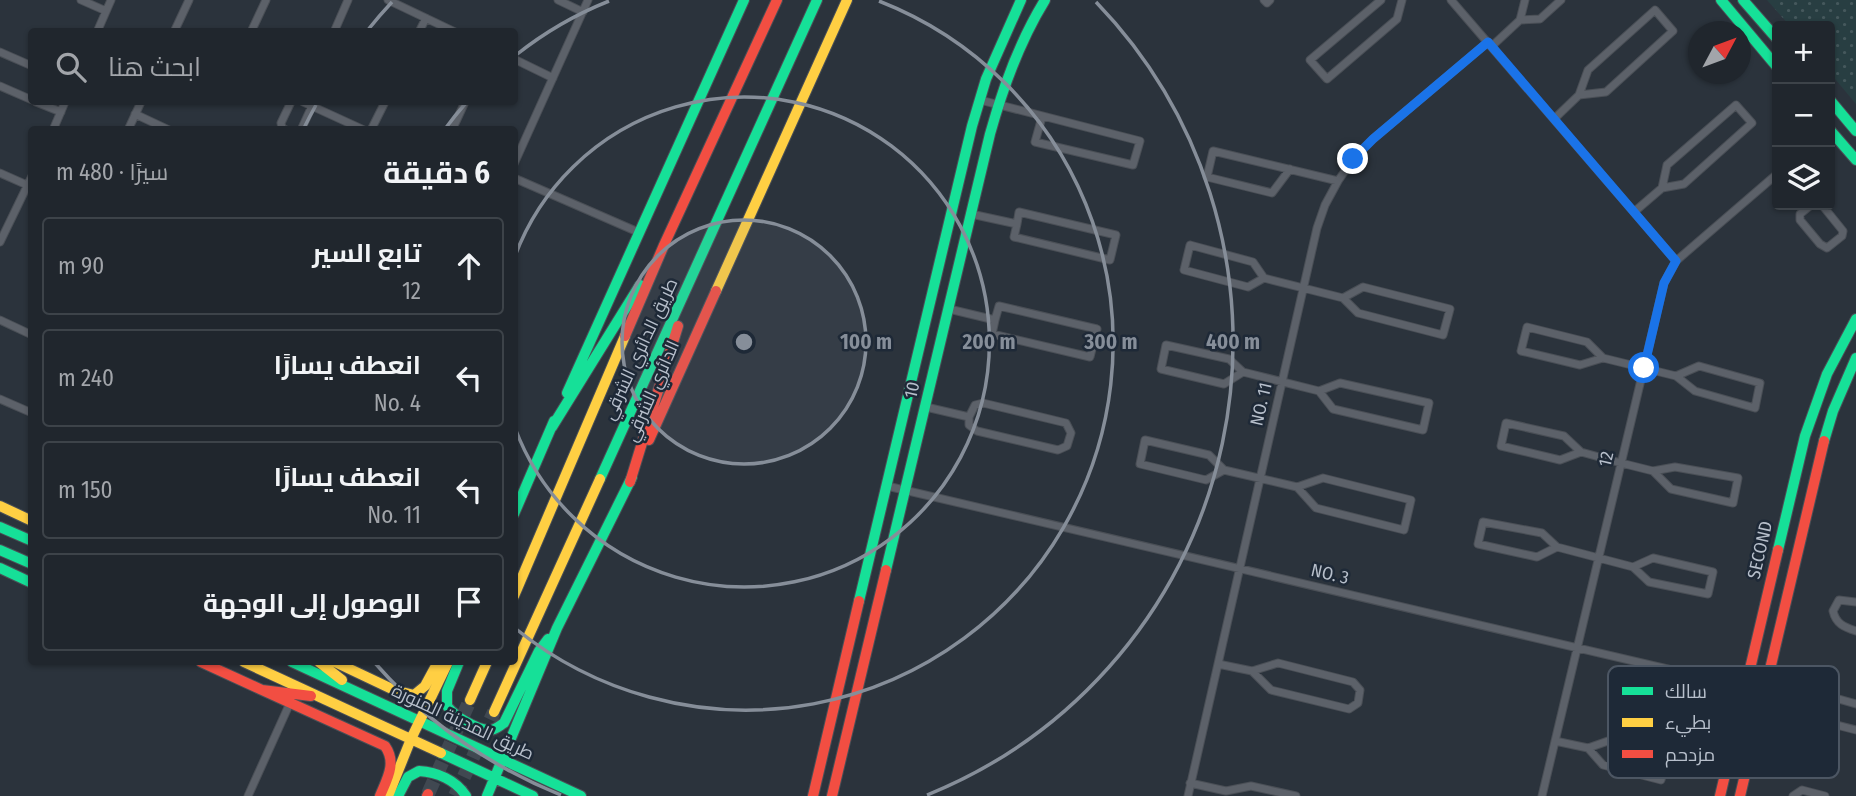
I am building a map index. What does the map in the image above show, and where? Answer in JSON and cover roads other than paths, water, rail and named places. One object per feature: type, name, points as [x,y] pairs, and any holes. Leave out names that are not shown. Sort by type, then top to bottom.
[{"type":"main road","points":[[518,505],[744,0]]},
{"type":"main road","name":"طريق الدائري الشرقي","points":[[518,587],[664,245],[777,0]]},
{"type":"main road","name":"طريق الدائري الشرقي","points":[[518,659],[817,0]]},
{"type":"main road","name":"الدائري الشرقي","points":[[487,796],[557,628],[630,482],[848,0]]},
{"type":"main road","name":"10","points":[[813,796],[980,100],[1003,36],[1021,0]]},
{"type":"main road","name":"10","points":[[832,796],[998,105],[1020,45],[1045,0]]},
{"type":"main road","points":[[1721,0],[1772,61]]},
{"type":"main road","points":[[1743,0],[1772,33]]},
{"type":"main road","points":[[1835,106],[1856,131]]},
{"type":"main road","points":[[1835,135],[1856,160]]},
{"type":"main road","points":[[552,427],[664,245]]},
{"type":"main road","points":[[630,482],[696,270]]},
{"type":"main road","name":"SECOND","points":[[1751,666],[1805,436],[1827,374],[1856,319]]},
{"type":"main road","points":[[1772,666],[1824,442],[1833,411],[1856,358]]},
{"type":"main road","points":[[0,506],[28,519]]},
{"type":"main road","points":[[0,527],[28,539]]},
{"type":"main road","points":[[0,550],[28,562]]},
{"type":"main road","points":[[0,568],[28,581]]},
{"type":"main road","points":[[458,665],[444,697],[445,707],[450,713],[487,730],[494,729],[504,723],[539,651],[557,628]]},
{"type":"main road","points":[[208,665],[385,746],[390,752],[393,764],[380,796]]},
{"type":"main road","points":[[251,665],[533,796]]},
{"type":"main road","name":"طريق المدينة المنورة","points":[[299,665],[582,796]]},
{"type":"main road","points":[[323,665],[355,690]]},
{"type":"main road","points":[[341,665],[394,691],[414,695],[425,686],[436,665]]},
{"type":"main road","points":[[388,796],[419,720],[446,665]]},
{"type":"main road","points":[[470,700],[486,665]]},
{"type":"main road","name":"طريق الدائري الشرقي","points":[[494,712],[515,665]]},
{"type":"main road","points":[[262,690],[321,697]]},
{"type":"main road","points":[[398,796],[411,773],[430,771],[462,787],[466,796]]},
{"type":"main road","name":"SECOND","points":[[1720,796],[1724,778]]},
{"type":"main road","points":[[1740,796],[1744,778]]},
{"type":"street","points":[[81,0],[106,11]]},
{"type":"street","points":[[99,28],[111,0]]},
{"type":"street","points":[[176,28],[189,0]]},
{"type":"street","points":[[253,28],[266,0]]},
{"type":"street","points":[[336,28],[348,0]]},
{"type":"street","points":[[388,0],[447,28]]},
{"type":"street","points":[[558,0],[583,12]]},
{"type":"street","points":[[518,155],[588,0]]},
{"type":"street","points":[[1265,0],[1267,3],[1270,0]]},
{"type":"street","points":[[1381,0],[1310,60],[1327,79],[1397,19],[1402,0]]},
{"type":"street","points":[[1451,0],[1676,261]]},
{"type":"street","points":[[1525,0],[1520,20],[1539,19],[1561,0]]},
{"type":"street","points":[[1554,119],[1578,95],[1588,70],[1655,10],[1673,31],[1606,92],[1578,95]]},
{"type":"street","points":[[421,28],[426,18]]},
{"type":"street","name":"NO. 11","points":[[1188,796],[1317,228],[1325,205],[1353,159],[1373,139],[1520,20]]},
{"type":"street","points":[[0,52],[28,64]]},
{"type":"street","points":[[518,62],[553,78]]},
{"type":"street","points":[[0,86],[28,98]]},
{"type":"street","points":[[980,100],[1140,141],[1133,165],[1035,142],[1042,117]]},
{"type":"street","points":[[44,105],[61,112]]},
{"type":"street","points":[[55,126],[64,105]]},
{"type":"street","points":[[130,126],[140,105]]},
{"type":"street","points":[[282,126],[289,105]]},
{"type":"street","points":[[373,126],[384,105]]},
{"type":"street","points":[[454,126],[464,105]]},
{"type":"street","points":[[1634,212],[1662,188],[1684,184],[1752,123],[1736,105],[1667,165],[1662,188]]},
{"type":"street","points":[[303,126],[312,106],[355,126]]},
{"type":"street","points":[[135,114],[160,126]]},
{"type":"street","points":[[1835,124],[1843,116]]},
{"type":"street","points":[[1290,169],[1272,193],[1207,177],[1213,151],[1290,169],[1338,181]]},
{"type":"street","points":[[0,173],[27,185],[0,242]]},
{"type":"street","name":"12","points":[[1542,796],[1664,283],[1676,261],[1772,178]]},
{"type":"street","points":[[518,180],[638,232]]},
{"type":"street","points":[[1804,210],[1799,216],[1802,225],[1827,248],[1842,236],[1843,231],[1826,210]]},
{"type":"street","points":[[1020,212],[1116,235],[1110,260],[1014,237],[1017,224],[1020,212]]},
{"type":"street","points":[[971,214],[1017,224]]},
{"type":"street","points":[[1264,278],[1253,262],[1190,246],[1184,270],[1248,287],[1264,278],[1304,287],[1343,298],[1358,313],[1443,335],[1450,309],[1363,287],[1343,298]]},
{"type":"street","points":[[999,306],[1097,329],[1090,357],[992,334],[995,320],[999,306]]},
{"type":"street","points":[[949,309],[995,320]]},
{"type":"street","points":[[0,320],[28,333]]},
{"type":"street","points":[[1603,358],[1587,342],[1527,327],[1521,351],[1580,365],[1603,358],[1676,376],[1695,391],[1755,408],[1760,383],[1699,366],[1676,376]]},
{"type":"street","points":[[1243,372],[1224,384],[1161,369],[1166,345],[1228,359],[1243,372],[1319,391],[1340,383],[1429,403],[1423,430],[1333,409],[1319,391]]},
{"type":"street","points":[[0,399],[28,411]]},
{"type":"street","points":[[983,403],[1066,423],[1071,433],[1067,446],[1058,450],[977,431],[969,425],[970,417],[975,405],[983,403]]},
{"type":"street","points":[[926,407],[970,417]]},
{"type":"street","points":[[1581,452],[1560,460],[1501,446],[1506,423],[1563,436],[1581,452],[1653,471],[1675,467],[1738,478],[1733,503],[1671,489],[1653,471]]},
{"type":"street","points":[[1224,470],[1206,480],[1140,464],[1145,440],[1209,455],[1224,470],[1297,487],[1317,508],[1404,530],[1411,500],[1324,478],[1297,487]]},
{"type":"street","name":"NO. 3","points":[[887,486],[1653,666]]},
{"type":"street","points":[[1557,547],[1537,557],[1478,544],[1483,522],[1542,533],[1557,547],[1633,567],[1649,582],[1708,594],[1713,572],[1653,558],[1633,567]]},
{"type":"street","points":[[1856,602],[1839,600],[1833,611],[1836,621],[1856,631]]},
{"type":"street","points":[[1218,664],[1252,671],[1278,663],[1353,682],[1360,690],[1358,703],[1349,709],[1271,690],[1252,671]]},
{"type":"street","points":[[1839,699],[1856,704]]},
{"type":"street","points":[[248,796],[290,703]]},
{"type":"street","points":[[1839,726],[1856,730]]},
{"type":"street","points":[[1555,741],[1588,748],[1608,741]]},
{"type":"street","points":[[1588,748],[1603,765],[1608,766]]},
{"type":"street","points":[[1191,783],[1229,793],[1251,786],[1296,796]]},
{"type":"street","points":[[1793,796],[1802,790],[1825,796]]},
{"type":"tunnel","points":[[428,794],[470,700]]},
{"type":"tunnel","points":[[455,796],[494,712]]}]
